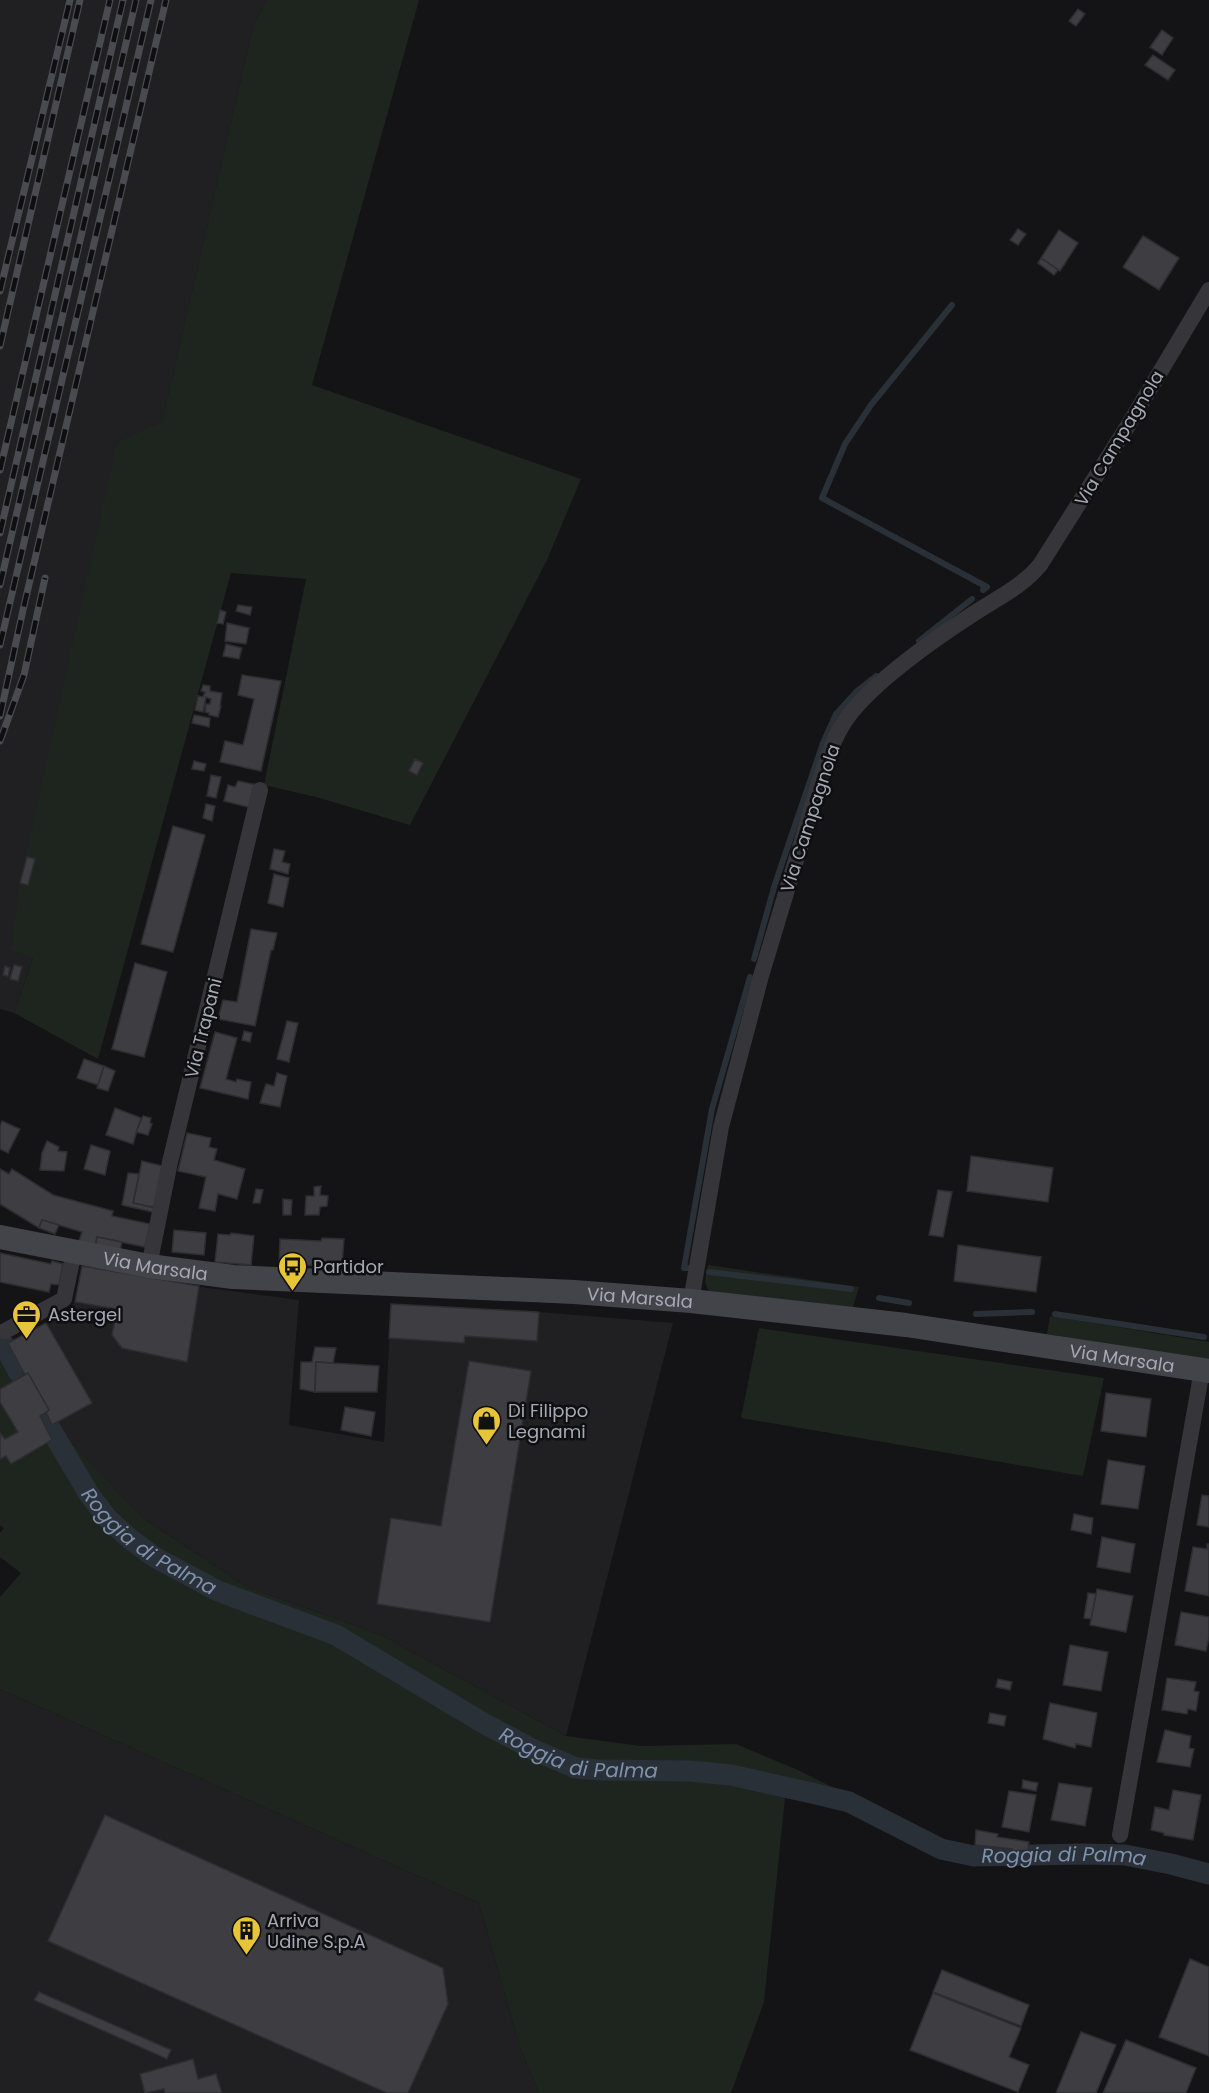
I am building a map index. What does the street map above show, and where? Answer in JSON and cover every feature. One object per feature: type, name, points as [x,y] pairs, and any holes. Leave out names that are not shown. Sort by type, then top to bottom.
[{"type":"street","name":"Via Campagnola","points":[[691,1301],[721,1127],[761,976],[825,764],[835,738],[856,706],[895,672],[969,616],[1017,587],[1035,570],[1087,493],[1209,290]]},
{"type":"street","name":"Via Trapani","points":[[149,1266],[170,1162],[260,790]]},
{"type":"street","name":"Via Marsala","points":[[0,1237],[149,1266],[233,1277],[574,1292],[691,1301],[906,1325],[1205,1371],[1120,1835]]},
{"type":"street","points":[[5,1330],[64,1299],[74,1252]]},
{"type":"shaded area","points":[[0,0],[267,0],[254,23],[162,423],[20,883],[33,958],[14,1013],[0,1009]]},
{"type":"shaded area","points":[[267,0],[419,0],[312,385],[581,479],[547,560],[410,825],[316,797],[264,785],[306,579],[231,573],[98,1059],[14,1013],[33,958],[11,950],[20,883],[117,442],[162,422],[254,23]]},
{"type":"shaded area","points":[[708,1265],[859,1287],[852,1310],[709,1291],[706,1282]]},
{"type":"shaded area","points":[[82,1266],[186,1285],[299,1300],[289,1425],[384,1442],[391,1304],[539,1312],[673,1323],[566,1736],[381,1635],[247,1587],[143,1518],[52,1425],[46,1412],[40,1417],[52,1440],[11,1464],[6,1457],[0,1459],[0,1389],[25,1375],[8,1343],[64,1315],[75,1302]]},
{"type":"shaded area","points":[[1050,1316],[1209,1342],[1209,1361],[1047,1334]]},
{"type":"shaded area","points":[[759,1328],[1104,1378],[1083,1476],[741,1418]]},
{"type":"shaded area","points":[[0,1355],[14,1381],[0,1389]]},
{"type":"shaded area","points":[[0,1402],[18,1432],[5,1439],[0,1433]]},
{"type":"shaded area","points":[[63,1435],[143,1518],[247,1587],[381,1635],[566,1736],[641,1746],[736,1744],[798,1770],[854,1798],[858,1817],[832,1807],[785,1798],[764,2002],[731,2093],[539,2093],[520,2047],[479,1903],[0,1689],[0,1597],[21,1573],[0,1557],[0,1533],[4,1528],[0,1525],[0,1459],[6,1456],[11,1464]]},
{"type":"shaded area","points":[[0,1689],[479,1903],[520,2047],[539,2093],[0,2093]]},
{"type":"building","points":[[1078,9],[1085,14],[1076,26],[1069,21]]},
{"type":"building","points":[[1162,30],[1173,38],[1162,55],[1150,47]]},
{"type":"building","points":[[1153,55],[1175,70],[1168,80],[1145,65]]},
{"type":"building","points":[[1018,229],[1026,234],[1018,245],[1010,240]]},
{"type":"building","points":[[1059,230],[1078,243],[1060,271],[1041,258]]},
{"type":"building","points":[[1143,236],[1179,258],[1159,290],[1123,267]]},
{"type":"building","points":[[1041,258],[1058,270],[1054,275],[1038,263]]},
{"type":"building","points":[[238,605],[252,607],[250,615],[236,611]]},
{"type":"building","points":[[220,610],[226,612],[223,624],[217,623]]},
{"type":"building","points":[[227,623],[249,628],[246,644],[225,641]]},
{"type":"building","points":[[226,644],[242,648],[239,659],[223,656]]},
{"type":"building","points":[[242,675],[281,681],[261,771],[220,762],[225,741],[243,745],[254,699],[238,695]]},
{"type":"building","points":[[203,685],[210,686],[210,691],[222,693],[218,717],[205,712],[206,704],[210,704],[211,699],[206,697],[203,712],[195,710],[198,696],[203,697],[205,692],[201,691]]},
{"type":"building","points":[[194,715],[210,718],[209,727],[192,723]]},
{"type":"building","points":[[415,759],[423,763],[417,775],[409,771]]},
{"type":"building","points":[[194,761],[206,764],[204,771],[192,769]]},
{"type":"building","points":[[211,775],[221,777],[216,798],[207,796]]},
{"type":"building","points":[[238,781],[257,785],[252,808],[224,801],[228,785],[235,787]]},
{"type":"building","points":[[206,804],[215,806],[212,821],[203,818]]},
{"type":"building","points":[[173,826],[205,835],[173,952],[141,944]]},
{"type":"building","points":[[274,849],[285,851],[282,862],[290,864],[288,874],[270,869]]},
{"type":"building","points":[[27,857],[35,859],[28,885],[20,883]]},
{"type":"building","points":[[274,874],[289,878],[283,907],[268,903]]},
{"type":"building","points":[[251,929],[277,933],[273,950],[271,950],[255,1026],[218,1019],[223,1000],[237,1002]]},
{"type":"building","points":[[135,963],[167,972],[144,1057],[112,1049]]},
{"type":"building","points":[[14,965],[22,967],[18,981],[10,979]]},
{"type":"building","points":[[5,966],[10,968],[8,976],[3,975]]},
{"type":"building","points":[[287,1021],[298,1023],[289,1062],[277,1059]]},
{"type":"building","points":[[244,1031],[252,1033],[250,1042],[242,1040]]},
{"type":"building","points":[[215,1032],[237,1038],[226,1079],[251,1082],[248,1099],[200,1088]]},
{"type":"building","points":[[84,1059],[104,1066],[98,1085],[77,1078]]},
{"type":"building","points":[[104,1066],[115,1071],[108,1091],[97,1088]]},
{"type":"building","points":[[277,1073],[287,1076],[280,1107],[260,1103],[266,1084],[274,1086]]},
{"type":"building","points":[[115,1108],[141,1118],[133,1144],[106,1135]]},
{"type":"building","points":[[143,1116],[151,1118],[150,1123],[152,1124],[148,1135],[136,1132]]},
{"type":"building","points":[[2,1121],[20,1129],[8,1153],[0,1149]]},
{"type":"building","points":[[187,1133],[211,1138],[209,1147],[217,1149],[214,1160],[245,1169],[237,1199],[218,1194],[215,1211],[199,1208],[206,1177],[178,1171]]},
{"type":"building","points":[[47,1141],[59,1147],[58,1151],[67,1152],[64,1171],[40,1170],[42,1153]]},
{"type":"building","points":[[91,1145],[110,1151],[105,1175],[84,1169]]},
{"type":"building","points":[[971,1156],[1053,1168],[1048,1202],[967,1191]]},
{"type":"building","points":[[142,1161],[167,1167],[157,1208],[133,1203]]},
{"type":"building","points":[[0,1169],[9,1174],[12,1169],[53,1195],[113,1211],[112,1216],[150,1224],[145,1247],[97,1237],[95,1248],[78,1244],[82,1232],[42,1220],[39,1228],[0,1204]]},
{"type":"building","points":[[128,1173],[139,1174],[133,1203],[154,1208],[153,1212],[122,1205]]},
{"type":"building","points":[[321,1186],[320,1195],[328,1196],[327,1206],[320,1207],[319,1215],[305,1215],[306,1196],[314,1196],[314,1187]]},
{"type":"building","points":[[256,1189],[263,1190],[260,1203],[253,1203]]},
{"type":"building","points":[[938,1190],[952,1192],[943,1237],[929,1235]]},
{"type":"building","points":[[283,1199],[292,1200],[291,1215],[283,1215]]},
{"type":"building","points":[[42,1220],[59,1225],[55,1234],[39,1228]]},
{"type":"building","points":[[174,1230],[206,1233],[204,1255],[172,1252]]},
{"type":"building","points":[[231,1233],[254,1236],[251,1265],[215,1262],[218,1234],[230,1235]]},
{"type":"building","points":[[97,1237],[122,1242],[120,1251],[96,1245]]},
{"type":"building","points":[[322,1238],[344,1239],[342,1266],[279,1265],[280,1239],[321,1241]]},
{"type":"building","points":[[958,1245],[1041,1257],[1036,1292],[954,1281]]},
{"type":"building","points":[[0,1253],[51,1264],[52,1261],[63,1264],[59,1285],[51,1284],[49,1292],[0,1282]]},
{"type":"building","points":[[82,1266],[199,1286],[187,1362],[122,1348],[112,1335],[117,1309],[75,1302]]},
{"type":"building","points":[[391,1304],[539,1312],[537,1341],[465,1336],[464,1343],[389,1338]]},
{"type":"building","points":[[46,1323],[92,1403],[52,1425],[46,1412],[49,1410],[28,1373],[25,1375],[8,1343]]},
{"type":"building","points":[[315,1347],[336,1348],[333,1363],[316,1362],[315,1392],[300,1389],[301,1362],[312,1362]]},
{"type":"building","name":"Di Filippo Legnami","points":[[469,1361],[531,1371],[490,1622],[377,1604],[391,1518],[441,1526]]},
{"type":"building","points":[[316,1362],[379,1366],[377,1392],[315,1392]]},
{"type":"building","points":[[28,1373],[49,1410],[40,1416],[52,1440],[11,1464],[6,1456],[0,1459],[0,1433],[5,1439],[18,1432],[0,1402],[0,1389]]},
{"type":"building","points":[[1106,1393],[1151,1399],[1146,1437],[1101,1431]]},
{"type":"building","points":[[345,1407],[375,1412],[371,1436],[341,1430]]},
{"type":"building","points":[[1108,1460],[1145,1466],[1138,1509],[1101,1504]]},
{"type":"building","points":[[1202,1495],[1209,1496],[1209,1527],[1197,1525]]},
{"type":"building","points":[[1074,1514],[1093,1518],[1091,1534],[1071,1530]]},
{"type":"building","points":[[1102,1537],[1135,1544],[1130,1573],[1097,1567]]},
{"type":"building","points":[[1207,1544],[1209,1544],[1209,1596],[1185,1591],[1193,1547],[1207,1549]]},
{"type":"building","points":[[1097,1589],[1133,1596],[1126,1632],[1090,1625]]},
{"type":"building","points":[[1088,1593],[1096,1594],[1091,1619],[1084,1618]]},
{"type":"building","points":[[1181,1612],[1209,1617],[1206,1651],[1175,1645]]},
{"type":"building","points":[[1070,1645],[1108,1652],[1101,1691],[1063,1685]]},
{"type":"building","points":[[1167,1678],[1196,1682],[1194,1691],[1199,1692],[1196,1711],[1188,1709],[1187,1714],[1162,1710]]},
{"type":"building","points":[[998,1679],[1012,1682],[1010,1690],[996,1687]]},
{"type":"building","points":[[1050,1703],[1097,1713],[1091,1747],[1076,1744],[1075,1748],[1043,1739]]},
{"type":"building","points":[[990,1713],[1006,1716],[1004,1726],[988,1723]]},
{"type":"building","points":[[1165,1730],[1191,1736],[1189,1748],[1194,1749],[1190,1767],[1157,1762]]},
{"type":"building","points":[[1023,1780],[1038,1783],[1036,1791],[1022,1788]]},
{"type":"building","points":[[1059,1783],[1092,1788],[1085,1826],[1051,1820]]},
{"type":"building","points":[[1173,1790],[1201,1795],[1193,1840],[1164,1835],[1164,1833],[1151,1830],[1155,1807],[1169,1810]]},
{"type":"building","points":[[1009,1791],[1036,1795],[1029,1832],[1002,1827]]},
{"type":"building","name":"Arriva Udine S.p.A","points":[[105,1815],[443,1968],[448,2004],[408,2093],[387,2093],[48,1941]]},
{"type":"building","points":[[976,1830],[998,1834],[997,1837],[1029,1842],[1028,1850],[1012,1851],[1012,1849],[975,1845]]},
{"type":"building","points":[[1190,1959],[1209,1967],[1209,2056],[1159,2037]]},
{"type":"building","points":[[942,1970],[1029,2005],[1021,2026],[933,1992]]},
{"type":"building","points":[[39,1992],[171,2050],[167,2059],[34,2000]]},
{"type":"building","points":[[933,1993],[1021,2028],[1009,2057],[1029,2065],[1018,2092],[910,2050]]},
{"type":"building","points":[[1081,2032],[1116,2045],[1096,2093],[1056,2093]]},
{"type":"building","points":[[1126,2040],[1196,2068],[1186,2093],[1103,2093]]},
{"type":"building","points":[[193,2059],[198,2079],[216,2074],[222,2093],[165,2093],[164,2089],[145,2093],[140,2074]]},
{"type":"waterway","points":[[952,305],[871,405],[845,444],[822,498],[987,587],[983,590]]},
{"type":"waterway","points":[[919,641],[972,599]]},
{"type":"waterway","points":[[754,959],[775,884],[823,743],[836,714],[857,691],[876,676]]},
{"type":"waterway","points":[[688,1268],[684,1268],[712,1109],[750,977]]},
{"type":"waterway","points":[[709,1272],[851,1289]]},
{"type":"waterway","points":[[879,1298],[909,1303]]},
{"type":"waterway","points":[[976,1314],[1032,1312]]},
{"type":"waterway","points":[[1055,1314],[1204,1337]]},
{"type":"waterway","points":[[0,1338],[19,1373]]},
{"type":"waterway","name":"Roggia di Palma","points":[[44,1418],[89,1494],[107,1518],[156,1558],[218,1591],[336,1635],[485,1724],[536,1751],[576,1768],[690,1771],[731,1775],[849,1802],[941,1849],[974,1856],[1125,1855],[1209,1874]]},
{"type":"railway","points":[[0,291],[70,0]]},
{"type":"railway","points":[[0,346],[80,0]]},
{"type":"railway","points":[[0,470],[110,0]]},
{"type":"railway","points":[[0,533],[123,0]]},
{"type":"railway","points":[[0,585],[136,0]]},
{"type":"railway","points":[[0,645],[151,0]]},
{"type":"railway","points":[[0,716],[166,0]]},
{"type":"railway","points":[[0,741],[24,675],[45,578]]},
{"type":"place","name":"Partidor","points":[[292,1292]]},
{"type":"place","name":"Astergel","points":[[27,1340]]},
{"type":"place","name":"Di Filippo Legnami","points":[[487,1446]]},
{"type":"place","name":"Arriva Udine S.p.A","points":[[246,1956]]}]
